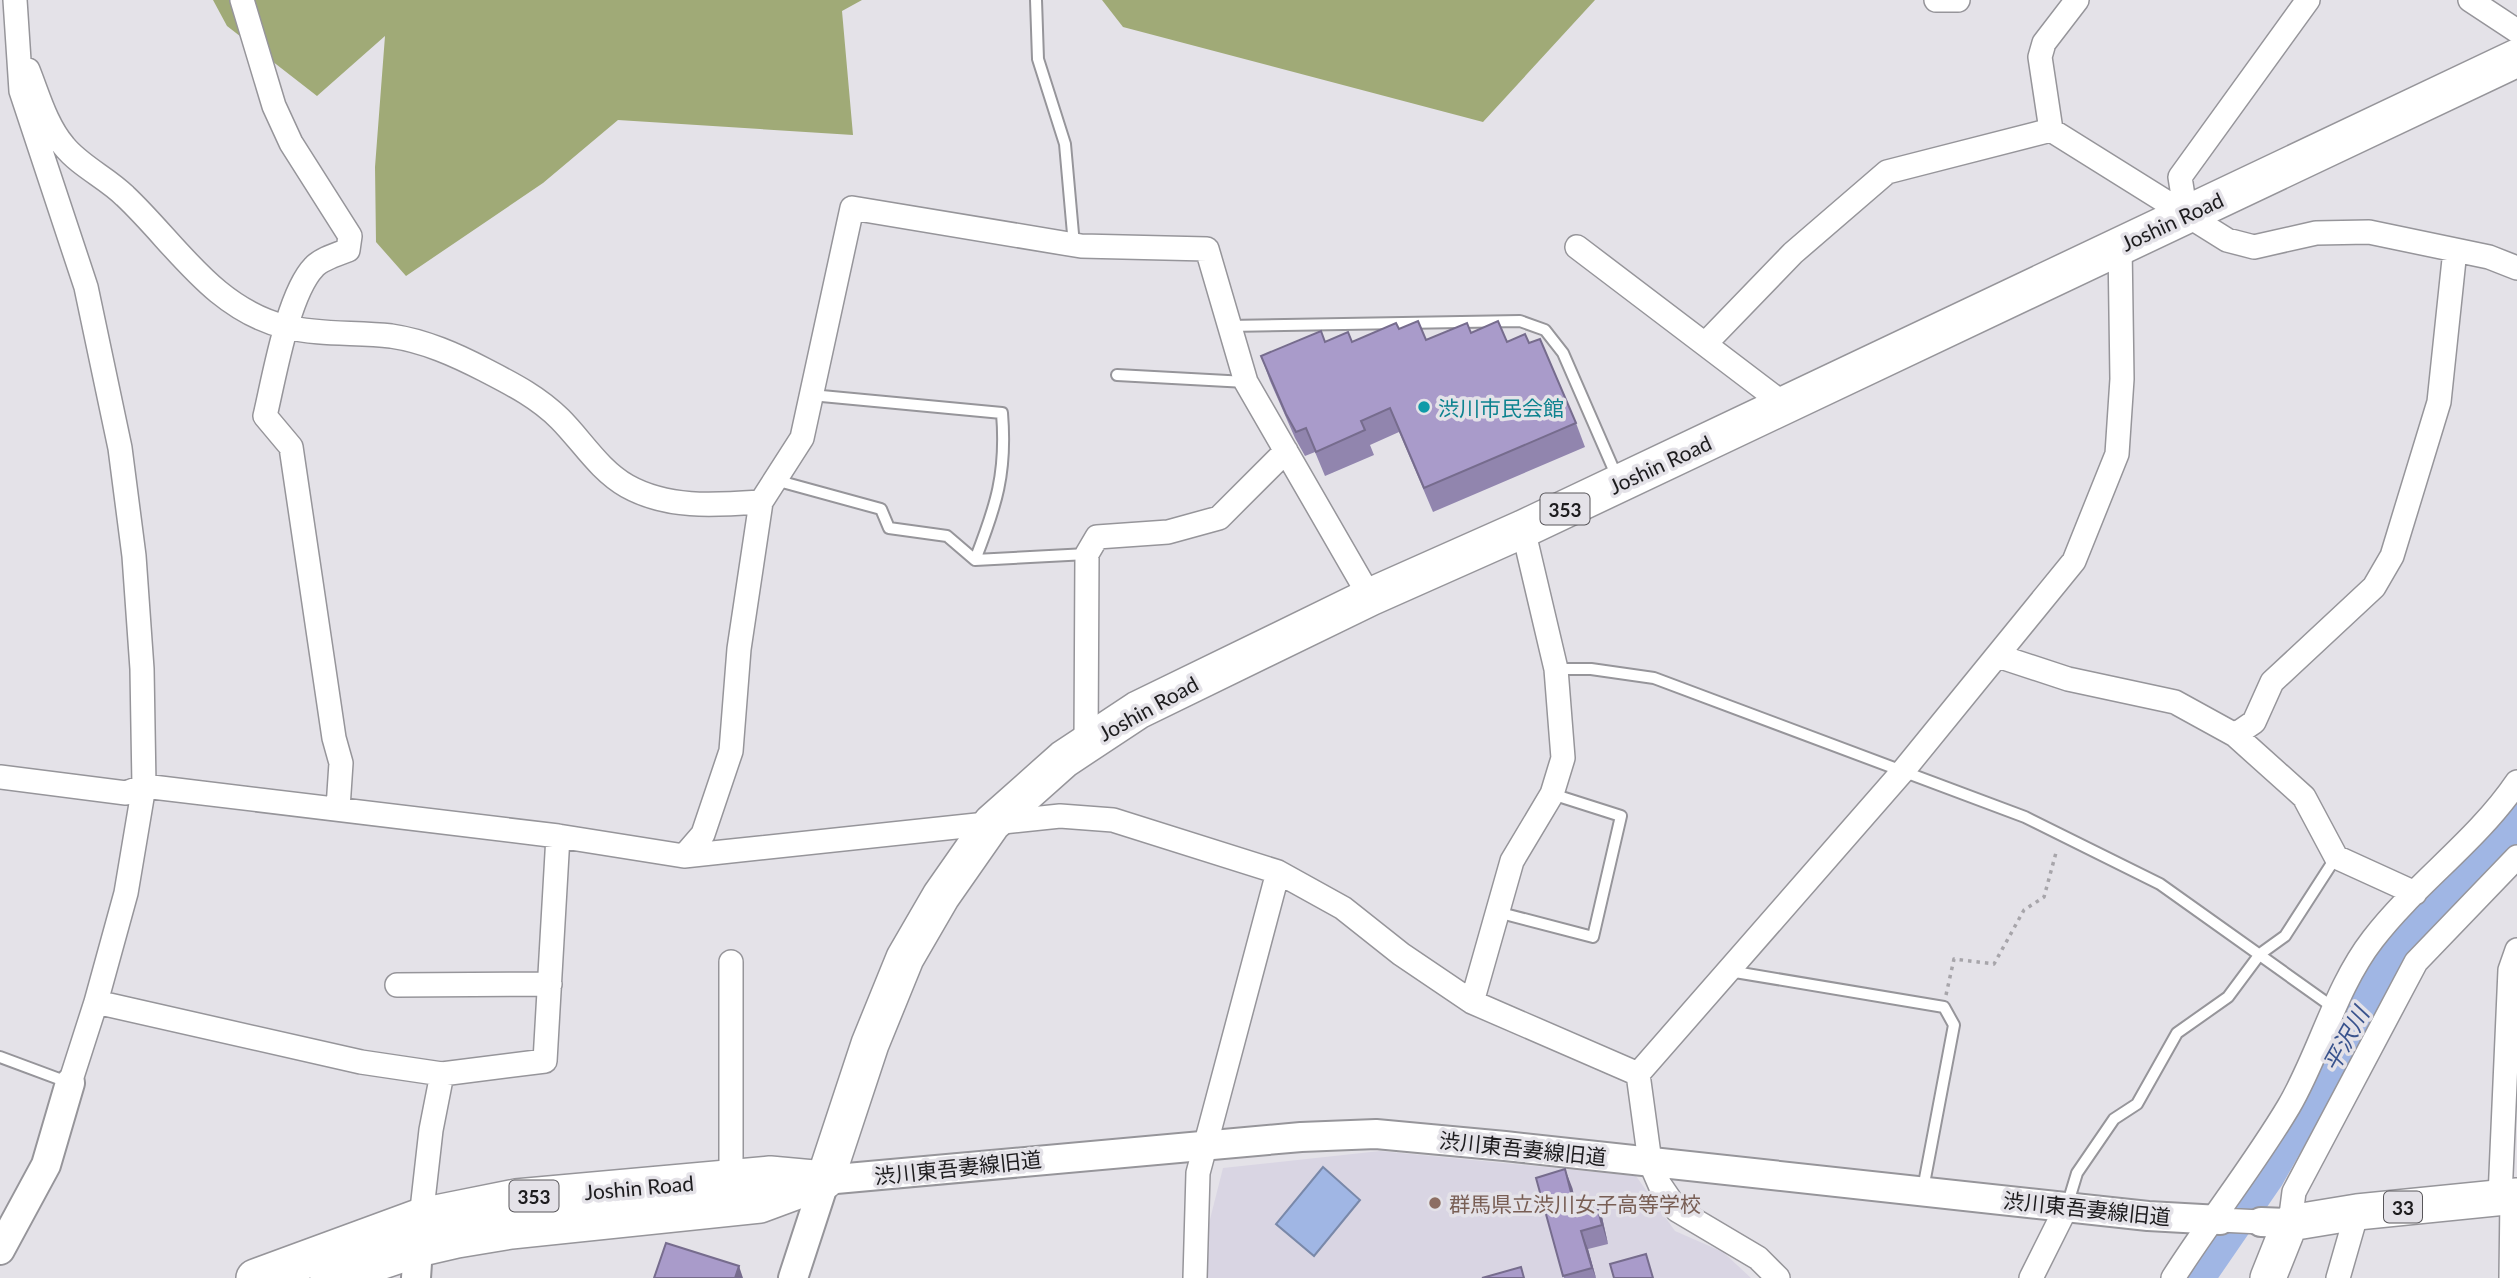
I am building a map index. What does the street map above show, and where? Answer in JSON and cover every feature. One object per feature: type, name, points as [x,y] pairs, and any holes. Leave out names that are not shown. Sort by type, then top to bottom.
[{"type":"highway","name":"Joshin Road","points":[[825,1180],[870,1044],[905,958],[941,896],[992,823],[1086,743],[1138,710],[1370,597],[1523,529],[2517,58]]},
{"type":"highway","name":"Joshin Road","points":[[329,1278],[418,1247],[516,1198],[770,1175],[825,1180]]},
{"type":"highway","name":"Joshin Road","points":[[256,1278],[312,1255],[418,1247],[511,1230],[760,1204],[825,1180]]},
{"type":"main road","name":"33","points":[[2275,1222],[2510,1196]]},
{"type":"main road","points":[[2268,1278],[2275,1222]]},
{"type":"street","points":[[0,1250],[46,1165],[126,893],[144,786],[141,656],[134,556],[120,447],[86,287],[21,91],[15,0]]},
{"type":"street","points":[[242,0],[274,106],[290,144],[350,236],[348,250],[314,266],[287,327],[265,416],[292,447],[334,738],[341,763],[338,808]]},
{"type":"street","points":[[1936,0],[1958,0]]},
{"type":"street","points":[[2051,130],[2040,57],[2044,43],[2077,0]]},
{"type":"street","points":[[2186,215],[2180,177],[2308,0]]},
{"type":"street","points":[[2470,0],[2517,31]]},
{"type":"street","points":[[20,53],[53,130],[65,148],[122,193],[150,220],[187,266],[213,290],[250,314],[287,327],[394,337],[447,351],[526,390],[559,418],[599,464],[627,485],[656,498],[705,506],[761,502]]},
{"type":"street","points":[[1706,344],[1793,253],[1887,172],[2051,130],[2227,240],[2254,247],[2316,233],[2370,232],[2489,257],[2517,268]]},
{"type":"street","points":[[684,856],[703,834],[731,751],[739,649],[761,502],[802,438],[852,208],[1074,245],[1207,249],[1246,382],[1370,597]]},
{"type":"street","points":[[1778,1278],[1758,1258],[1677,1210],[1660,1185],[1650,1161],[1638,1074],[1726,970],[1903,771],[2074,561],[2117,454],[2122,379],[2120,245]]},
{"type":"street","points":[[1577,247],[1785,405]]},
{"type":"street","points":[[2235,736],[2253,722],[2272,682],[2374,587],[2392,556],[2439,402],[2455,250]]},
{"type":"street","points":[[1086,743],[1087,554],[1097,537],[1168,532],[1220,518],[1286,451]]},
{"type":"street","points":[[1472,1002],[1512,861],[1552,794],[1563,758],[1556,669],[1523,529]]},
{"type":"street","points":[[1998,656],[2068,679],[2175,702],[2235,736],[2304,797],[2336,857],[2415,893]]},
{"type":"street","points":[[0,777],[126,793],[144,786],[338,808],[558,836],[684,856],[1060,816],[1113,820],[1278,872],[1343,908],[1401,954],[1472,1002],[1638,1074]]},
{"type":"street","points":[[2173,1278],[2215,1220],[2290,1105],[2334,1009],[2371,941],[2491,817],[2517,782]]},
{"type":"street","points":[[96,1002],[361,1062],[442,1074],[545,1061],[558,836]]},
{"type":"street","points":[[2215,1220],[2275,1222],[2294,1192],[2416,962],[2517,857]]},
{"type":"street","points":[[1195,1278],[1198,1173],[1204,1143],[1278,872]]},
{"type":"street","points":[[2511,1278],[2510,970],[2517,950]]},
{"type":"street","points":[[731,962],[731,1179]]},
{"type":"street","points":[[397,985],[550,984]]},
{"type":"street","points":[[418,1247],[431,1130],[442,1074]]},
{"type":"street","name":"渋川東吾妻線旧道","points":[[825,1180],[1204,1143],[1376,1134],[2215,1220]]},
{"type":"street","points":[[793,1278],[825,1180]]},
{"type":"street","points":[[2031,1278],[2067,1206]]},
{"type":"street","points":[[2338,1278],[2357,1212]]},
{"type":"lane","points":[[1036,0],[1038,59],[1065,144],[1074,245]]},
{"type":"lane","points":[[1228,327],[1520,321],[1545,330],[1563,353],[1619,483]]},
{"type":"lane","points":[[1117,375],[1246,382]]},
{"type":"lane","points":[[811,395],[1002,413],[1005,452],[996,503],[975,560]]},
{"type":"lane","points":[[775,480],[881,509],[889,528],[947,536],[975,560],[1087,554]]},
{"type":"lane","points":[[1556,669],[1591,669],[1654,678],[2025,817],[2160,884],[2334,1009]]},
{"type":"lane","points":[[1497,912],[1593,937],[1621,816],[1552,794]]},
{"type":"lane","points":[[2067,1206],[2077,1173],[2114,1119],[2137,1104],[2177,1033],[2228,997],[2260,954],[2285,936],[2336,857]]},
{"type":"lane","points":[[1726,970],[1944,1007],[1954,1025],[1923,1189]]},
{"type":"lane","points":[[0,1058],[70,1083]]},
{"type":"path","points":[[1944,1007],[1954,959],[1994,964],[2024,910],[2044,897],[2061,834]]},
{"type":"shaded area","name":"群馬県立渋川女子高等学校","points":[[1380,1151],[1636,1176],[1675,1231],[1723,1252],[1751,1278],[1205,1278],[1205,1239],[1223,1168]]},
{"type":"green space","points":[[213,0],[862,0],[842,11],[853,135],[618,120],[543,183],[406,276],[376,242],[375,167],[385,36],[317,96],[227,26]]},
{"type":"green space","points":[[1102,0],[1595,0],[1483,122],[1123,27]]},
{"type":"water","points":[[1323,1167],[1360,1200],[1314,1256],[1276,1224]]},
{"type":"building","name":"渋川市民会館","points":[[1418,321],[1426,340],[1467,323],[1471,333],[1498,321],[1507,342],[1525,334],[1529,343],[1540,339],[1576,423],[1424,488],[1390,408],[1361,421],[1365,430],[1316,452],[1306,428],[1296,432],[1261,356],[1321,331],[1325,342],[1348,332],[1352,342],[1396,323],[1399,329]]},
{"type":"building","points":[[1565,1169],[1574,1204],[1595,1199],[1602,1225],[1581,1231],[1592,1268],[1563,1276],[1536,1178]]},
{"type":"building","points":[[666,1243],[739,1266],[735,1278],[654,1278]]},
{"type":"building","points":[[1646,1254],[1653,1278],[1614,1278],[1610,1264]]},
{"type":"building","points":[[1521,1267],[1524,1278],[1482,1278]]},
{"type":"waterway","name":"平沢川","points":[[2197,1278],[2267,1176],[2396,949],[2479,867],[2517,819]]},
{"type":"place","name":"渋川市民会館","points":[[1424,407]]},
{"type":"place","name":"群馬県立渋川女子高等学校","points":[[1435,1203]]}]
